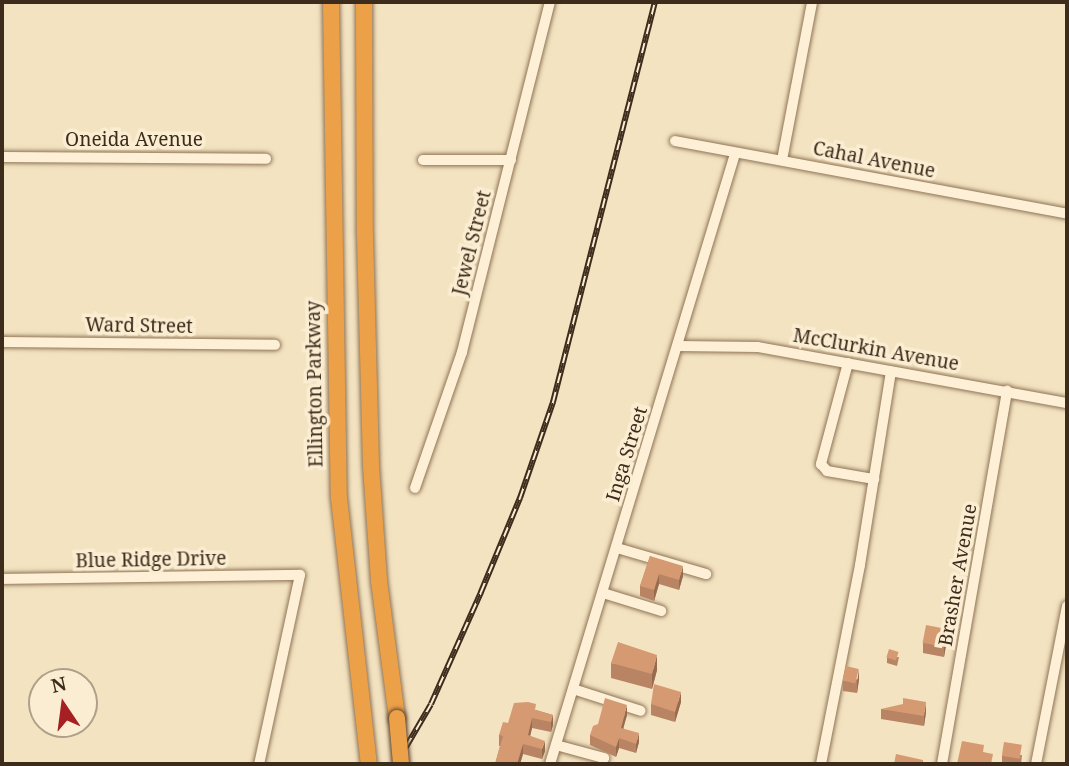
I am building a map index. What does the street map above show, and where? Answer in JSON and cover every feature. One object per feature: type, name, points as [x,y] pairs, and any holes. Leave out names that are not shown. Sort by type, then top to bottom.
[{"type":"highway","name":"Ellington Parkway","points":[[331,2],[339,498],[367,762]]},
{"type":"highway","points":[[365,2],[365,236],[371,466],[379,581],[401,764]]},
{"type":"street","name":"Jewel Street","points":[[415,488],[462,352],[550,2]]},
{"type":"street","points":[[782,160],[812,2]]},
{"type":"street","name":"Cahal Avenue","points":[[674,141],[1067,215]]},
{"type":"street","name":"Inga Street","points":[[550,764],[735,154]]},
{"type":"street","name":"Oneida Avenue","points":[[2,157],[266,159]]},
{"type":"street","points":[[423,160],[510,160]]},
{"type":"street","name":"Ward Street","points":[[2,342],[275,345]]},
{"type":"street","name":"McClurkin Avenue","points":[[678,346],[758,347],[1067,403]]},
{"type":"street","points":[[848,363],[821,464],[827,471],[874,480]]},
{"type":"street","points":[[821,764],[874,480],[891,371]]},
{"type":"street","name":"Brasher Avenue","points":[[942,764],[1007,391]]},
{"type":"street","points":[[617,548],[706,574]]},
{"type":"street","name":"Blue Ridge Drive","points":[[2,579],[300,575],[259,764]]},
{"type":"street","points":[[603,593],[661,611]]},
{"type":"street","points":[[1036,764],[1067,606]]},
{"type":"street","points":[[573,689],[641,711]]},
{"type":"street","points":[[556,745],[604,758]]},
{"type":"building","points":[[650,556],[683,566],[679,580],[659,574],[654,590],[640,586]]},
{"type":"building","points":[[926,625],[947,629],[943,647],[923,643]]},
{"type":"building","points":[[618,642],[657,655],[652,674],[611,663]]},
{"type":"building","points":[[889,649],[899,652],[896,661],[886,658]]},
{"type":"building","points":[[846,666],[859,669],[855,684],[843,681]]},
{"type":"building","points":[[654,684],[681,692],[675,712],[651,704]]},
{"type":"building","points":[[605,698],[627,705],[621,728],[639,733],[636,744],[619,738],[616,747],[590,735],[593,726],[598,724]]},
{"type":"building","points":[[903,698],[926,702],[924,716],[881,709],[903,704]]},
{"type":"building","points":[[514,703],[536,704],[535,710],[553,715],[551,722],[532,718],[528,735],[545,741],[542,749],[523,744],[517,764],[495,764],[503,736],[499,735],[503,722],[508,723]]},
{"type":"building","points":[[962,741],[984,745],[983,752],[993,754],[991,764],[957,764]]},
{"type":"building","points":[[1004,742],[1022,745],[1020,759],[1002,756]]},
{"type":"building","points":[[896,754],[923,760],[923,764],[894,764]]},
{"type":"railway","points":[[396,764],[431,704],[481,592],[520,498],[553,402],[655,2]]}]
